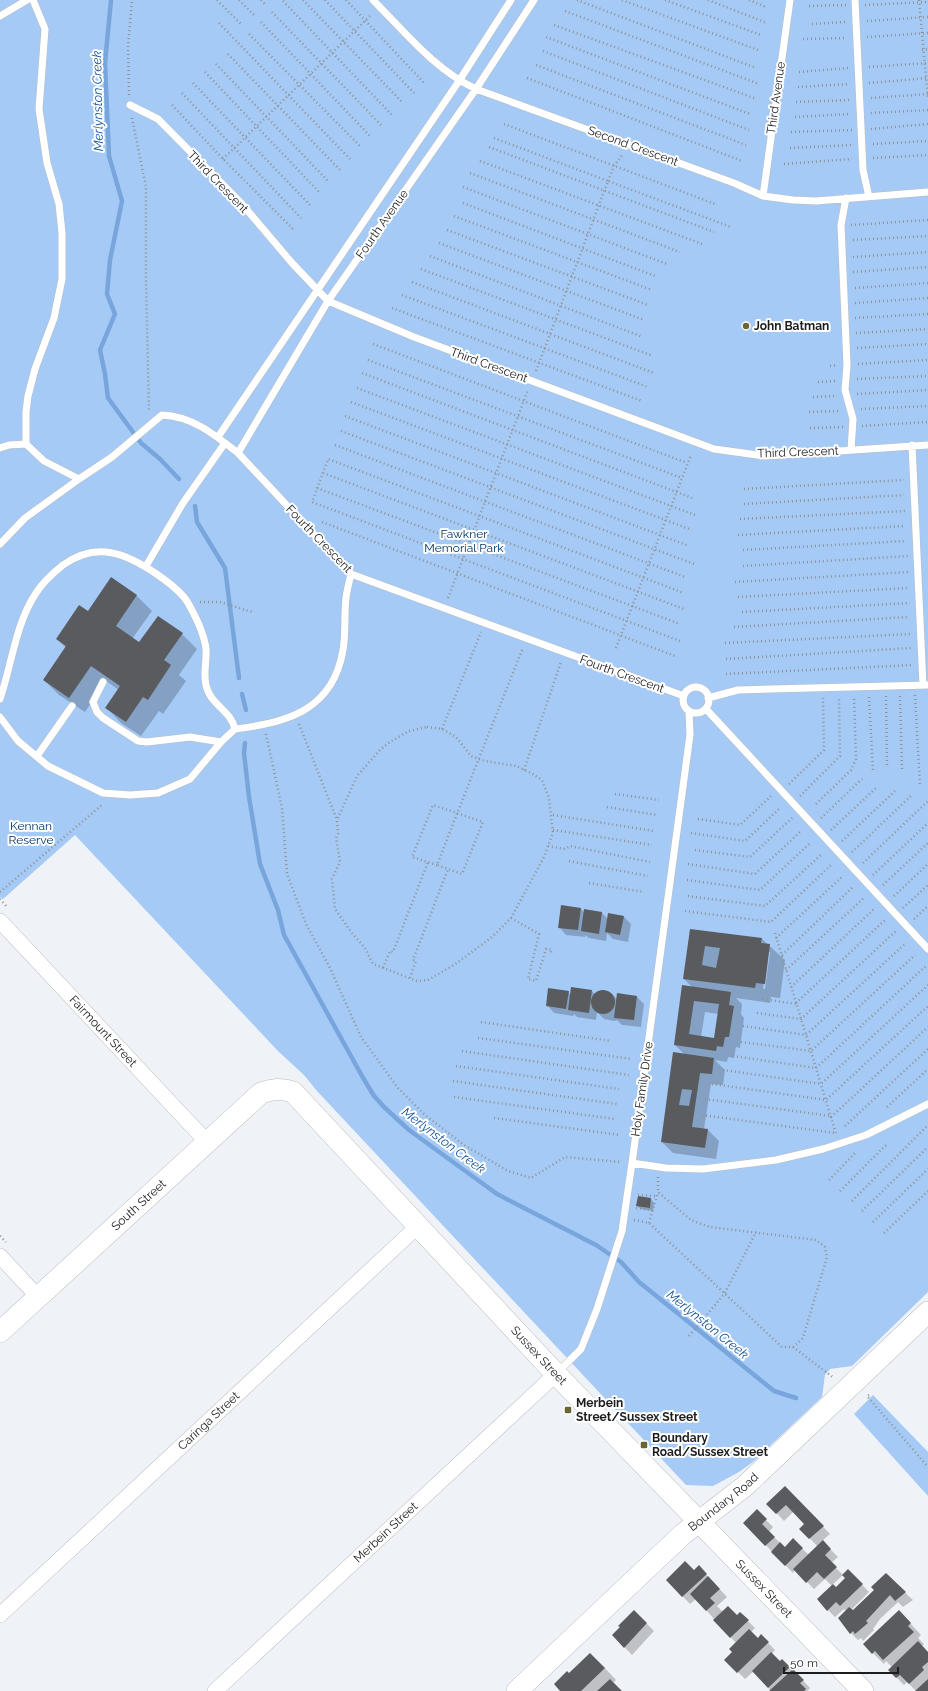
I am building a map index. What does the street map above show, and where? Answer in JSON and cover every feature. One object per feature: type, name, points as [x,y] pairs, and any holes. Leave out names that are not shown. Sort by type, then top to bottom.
[{"type":"street","name":"Fairmount Street","points":[[0,921],[207,1142]]},
{"type":"street","name":"South Street","points":[[0,1332],[261,1093],[283,1089]]},
{"type":"street","name":"Sussex Street","points":[[283,1089],[293,1092],[301,1099],[556,1374],[863,1691]]},
{"type":"street","name":"Caringa Street","points":[[0,1615],[418,1226]]},
{"type":"street","points":[[0,1256],[38,1297]]},
{"type":"street","name":"Boundary Road","points":[[517,1691],[683,1534],[745,1486],[928,1312]]},
{"type":"street","name":"Merbein Street","points":[[215,1691],[556,1374]]},
{"type":"lane","points":[[0,16],[27,0]]},
{"type":"lane","points":[[26,444],[26,412],[28,396],[35,369],[54,318],[62,279],[62,233],[59,204],[47,163],[38,108],[45,29],[32,0]]},
{"type":"lane","name":"Second Crescent","points":[[373,0],[441,68],[459,81],[476,89],[734,183],[763,196],[793,200],[869,197],[928,192]]},
{"type":"lane","name":"Fourth Avenue","points":[[218,437],[459,81],[511,0]]},
{"type":"lane","name":"Fourth Avenue","points":[[238,453],[328,301],[476,89],[534,0]]},
{"type":"lane","name":"Third Avenue","points":[[763,196],[790,0]]},
{"type":"lane","points":[[855,3],[863,170],[869,197]]},
{"type":"lane","name":"Third Crescent","points":[[130,105],[158,119],[242,204],[317,291],[328,301],[414,337],[714,449],[765,456],[928,445]]},
{"type":"lane","points":[[846,198],[841,225],[847,349],[846,380],[847,395],[854,426],[851,450]]},
{"type":"lane","name":"Fourth Crescent","points":[[0,544],[25,518],[112,457],[149,424],[162,415],[174,415],[190,420],[218,437],[238,453],[351,574],[684,696]]},
{"type":"lane","points":[[146,566],[183,503],[225,443]]},
{"type":"lane","points":[[0,448],[8,445],[26,444],[44,461],[79,480]]},
{"type":"lane","points":[[708,698],[738,690],[925,685],[922,664],[912,446]]},
{"type":"lane","points":[[0,699],[20,625],[36,593],[54,572],[78,556],[91,552],[105,551],[121,554],[146,566],[170,583],[189,604],[200,628],[206,648],[206,685],[217,705],[233,719],[235,729]]},
{"type":"lane","points":[[0,717],[18,741],[38,756],[48,766],[67,777],[103,793],[130,795],[158,793],[190,780],[221,742],[235,729],[264,726],[283,721],[306,710],[317,701],[332,681],[343,650],[346,597],[351,574]]},
{"type":"lane","points":[[103,682],[93,702],[97,712],[138,741],[147,742],[190,737],[221,742]]},
{"type":"lane","points":[[696,688],[703,690],[708,698],[706,709],[699,713],[689,711],[684,705],[684,696],[688,690],[696,688]]},
{"type":"lane","points":[[38,756],[72,706]]},
{"type":"lane","points":[[706,709],[928,949]]},
{"type":"lane","name":"Holy Family Drive","points":[[556,1374],[581,1349],[589,1332],[618,1248],[628,1194],[690,735],[689,711]]},
{"type":"lane","points":[[632,1163],[703,1169],[776,1160],[839,1144],[866,1135],[928,1104]]},
{"type":"path","points":[[132,0],[128,47],[130,105],[146,187],[149,424]]},
{"type":"path","points":[[217,0],[242,25]]},
{"type":"path","points":[[239,0],[255,16]]},
{"type":"path","points":[[260,0],[265,4]]},
{"type":"path","points":[[303,0],[403,103]]},
{"type":"path","points":[[325,0],[414,93]]},
{"type":"path","points":[[346,0],[424,83]]},
{"type":"path","points":[[577,0],[756,68]]},
{"type":"path","points":[[622,0],[758,50]]},
{"type":"path","points":[[665,0],[761,35]]},
{"type":"path","points":[[708,0],[767,23]]},
{"type":"path","points":[[749,0],[766,7]]},
{"type":"path","points":[[283,1],[392,115]]},
{"type":"path","points":[[919,1],[922,50],[928,98]]},
{"type":"path","points":[[809,6],[855,3],[928,2]]},
{"type":"path","points":[[223,159],[380,7]]},
{"type":"path","points":[[565,11],[759,84]]},
{"type":"path","points":[[272,12],[382,125]]},
{"type":"path","points":[[812,24],[928,17]]},
{"type":"path","points":[[261,22],[371,137]]},
{"type":"path","points":[[219,23],[350,159]]},
{"type":"path","points":[[554,25],[754,98]]},
{"type":"path","points":[[249,34],[360,146]]},
{"type":"path","points":[[546,37],[750,114]]},
{"type":"path","points":[[922,50],[928,49]]},
{"type":"path","points":[[543,51],[748,130]]},
{"type":"path","points":[[228,54],[340,170]]},
{"type":"path","points":[[216,64],[328,181]]},
{"type":"path","points":[[536,66],[746,145]]},
{"type":"path","points":[[205,72],[319,192]]},
{"type":"path","points":[[527,78],[742,161]]},
{"type":"path","points":[[193,83],[310,205]]},
{"type":"path","points":[[182,93],[301,218]]},
{"type":"path","points":[[172,104],[223,159],[293,229]]},
{"type":"path","points":[[504,124],[715,204]]},
{"type":"path","points":[[494,138],[731,227]]},
{"type":"path","points":[[444,608],[545,348],[604,190],[614,166],[630,144]]},
{"type":"path","points":[[489,147],[714,232]]},
{"type":"path","points":[[480,161],[702,244]]},
{"type":"path","points":[[470,173],[680,252]]},
{"type":"path","points":[[463,186],[667,264]]},
{"type":"path","points":[[463,203],[655,276]]},
{"type":"path","points":[[454,216],[652,290]]},
{"type":"path","points":[[841,225],[928,220]]},
{"type":"path","points":[[447,230],[648,305]]},
{"type":"path","points":[[842,240],[928,236]]},
{"type":"path","points":[[439,243],[644,320]]},
{"type":"path","points":[[843,258],[928,252]]},
{"type":"path","points":[[430,256],[643,337]]},
{"type":"path","points":[[843,272],[928,267]]},
{"type":"path","points":[[421,269],[653,356]]},
{"type":"path","points":[[412,282],[654,373]]},
{"type":"path","points":[[844,288],[928,283]]},
{"type":"path","points":[[402,295],[648,387]]},
{"type":"path","points":[[844,304],[928,298]]},
{"type":"path","points":[[392,308],[642,401]]},
{"type":"path","points":[[845,319],[928,314]]},
{"type":"path","points":[[846,334],[928,329]]},
{"type":"path","points":[[373,344],[687,463]]},
{"type":"path","points":[[847,349],[928,344]]},
{"type":"path","points":[[368,360],[682,478]]},
{"type":"path","points":[[830,366],[928,360]]},
{"type":"path","points":[[362,373],[695,499]]},
{"type":"path","points":[[818,382],[928,376]]},
{"type":"path","points":[[356,388],[695,515]]},
{"type":"path","points":[[813,397],[928,390]]},
{"type":"path","points":[[351,402],[692,530]]},
{"type":"path","points":[[809,412],[928,406]]},
{"type":"path","points":[[346,416],[689,546]]},
{"type":"path","points":[[810,428],[928,422]]},
{"type":"path","points":[[341,431],[694,564]]},
{"type":"path","points":[[335,445],[685,577]]},
{"type":"path","points":[[616,648],[690,455]]},
{"type":"path","points":[[680,641],[312,502],[328,459],[684,593]]},
{"type":"path","points":[[323,473],[684,609]]},
{"type":"path","points":[[744,489],[913,479]]},
{"type":"path","points":[[317,488],[680,624]]},
{"type":"path","points":[[744,504],[914,495]]},
{"type":"path","points":[[740,520],[915,510]]},
{"type":"path","points":[[322,522],[675,656]]},
{"type":"path","points":[[738,535],[916,525]]},
{"type":"path","points":[[743,550],[916,541]]},
{"type":"path","points":[[743,566],[917,555]]},
{"type":"path","points":[[735,582],[918,571]]},
{"type":"path","points":[[738,597],[918,587]]},
{"type":"path","points":[[189,604],[210,601],[220,602],[252,612]]},
{"type":"path","points":[[742,612],[919,602]]},
{"type":"path","points":[[734,627],[920,617]]},
{"type":"path","points":[[442,729],[485,624]]},
{"type":"path","points":[[725,643],[921,634]]},
{"type":"path","points":[[437,865],[526,639]]},
{"type":"path","points":[[726,659],[922,648]]},
{"type":"path","points":[[524,770],[565,653]]},
{"type":"path","points":[[726,674],[922,664]]},
{"type":"path","points":[[914,685],[920,786]]},
{"type":"path","points":[[869,686],[873,771]]},
{"type":"path","points":[[886,686],[887,765]]},
{"type":"path","points":[[900,686],[902,770]]},
{"type":"path","points":[[792,803],[840,756],[839,687]]},
{"type":"path","points":[[816,804],[851,770],[856,759],[853,687]]},
{"type":"path","points":[[781,791],[824,750],[823,688]]},
{"type":"path","points":[[295,715],[338,820]]},
{"type":"path","points":[[264,726],[282,808],[287,874],[306,924],[330,968],[361,1037],[398,1088],[425,1115],[464,1145],[508,1171],[531,1178],[565,1157],[632,1163]]},
{"type":"path","points":[[427,727],[442,729],[456,737],[471,756],[524,770],[537,777],[545,784],[552,815],[553,830],[544,857],[511,918],[480,947],[441,973],[428,980],[417,981],[373,964],[365,948],[339,917],[335,909],[332,880],[340,862],[336,838],[338,834],[338,820],[348,794],[357,776],[380,750],[409,732],[427,727]]},
{"type":"path","points":[[813,825],[862,779]]},
{"type":"path","points":[[824,837],[876,788]]},
{"type":"path","points":[[834,848],[896,790]]},
{"type":"path","points":[[0,892],[115,794]]},
{"type":"path","points":[[615,794],[659,800]]},
{"type":"path","points":[[698,819],[740,825],[771,796]]},
{"type":"path","points":[[844,859],[911,796]]},
{"type":"path","points":[[855,870],[928,801]]},
{"type":"path","points":[[433,805],[457,813],[483,822],[462,874],[412,858],[433,805]]},
{"type":"path","points":[[607,807],[657,815]]},
{"type":"path","points":[[691,833],[745,841],[780,808]]},
{"type":"path","points":[[695,850],[750,857],[800,811]]},
{"type":"path","points":[[552,815],[654,830]]},
{"type":"path","points":[[865,881],[928,823]]},
{"type":"path","points":[[553,830],[652,845]]},
{"type":"path","points":[[688,864],[755,874],[800,832]]},
{"type":"path","points":[[687,880],[760,890],[810,843]]},
{"type":"path","points":[[876,892],[928,843]]},
{"type":"path","points":[[548,846],[565,849],[570,846],[650,862]]},
{"type":"path","points":[[688,896],[766,906],[822,854]]},
{"type":"path","points":[[569,861],[648,876]]},
{"type":"path","points":[[383,968],[390,951],[393,952],[428,862]]},
{"type":"path","points":[[886,903],[928,864]]},
{"type":"path","points":[[685,910],[771,922],[831,865]]},
{"type":"path","points":[[410,978],[416,961],[413,960],[448,869]]},
{"type":"path","points":[[776,938],[843,876]]},
{"type":"path","points":[[589,883],[644,892]]},
{"type":"path","points":[[896,915],[928,885]]},
{"type":"path","points":[[782,954],[854,886]]},
{"type":"path","points":[[786,970],[865,897]]},
{"type":"path","points":[[907,926],[928,906]]},
{"type":"path","points":[[791,986],[875,908]]},
{"type":"path","points":[[511,918],[539,934],[528,978],[536,981],[546,949],[552,950],[550,955]]},
{"type":"path","points":[[763,999],[796,1003],[885,920]]},
{"type":"path","points":[[801,1019],[896,931]]},
{"type":"path","points":[[775,933],[839,1144]]},
{"type":"path","points":[[806,1035],[906,943]]},
{"type":"path","points":[[811,1051],[915,954]]},
{"type":"path","points":[[816,1068],[927,965]]},
{"type":"path","points":[[821,1084],[928,985]]},
{"type":"path","points":[[826,1100],[928,1006]]},
{"type":"path","points":[[757,1013],[801,1019]]},
{"type":"path","points":[[481,1022],[611,1041]]},
{"type":"path","points":[[743,1026],[806,1035]]},
{"type":"path","points":[[831,1117],[928,1027]]},
{"type":"path","points":[[478,1038],[632,1059]]},
{"type":"path","points":[[740,1042],[811,1051]]},
{"type":"path","points":[[845,1126],[928,1048]]},
{"type":"path","points":[[462,1051],[629,1075]]},
{"type":"path","points":[[732,1056],[816,1068]]},
{"type":"path","points":[[456,1066],[619,1089]]},
{"type":"path","points":[[887,1107],[928,1069]]},
{"type":"path","points":[[723,1070],[821,1084]]},
{"type":"path","points":[[452,1081],[617,1104]]},
{"type":"path","points":[[712,1084],[826,1100]]},
{"type":"path","points":[[454,1097],[615,1119]]},
{"type":"path","points":[[705,1099],[831,1117]]},
{"type":"path","points":[[702,1115],[836,1133]]},
{"type":"path","points":[[494,1118],[620,1135]]},
{"type":"path","points":[[852,1201],[928,1126]]},
{"type":"path","points":[[840,1191],[886,1145]]},
{"type":"path","points":[[862,1211],[928,1147]]},
{"type":"path","points":[[829,1180],[855,1153]]},
{"type":"path","points":[[649,1223],[658,1192],[658,1166]]},
{"type":"path","points":[[873,1222],[928,1169]]},
{"type":"path","points":[[884,1233],[928,1191]]},
{"type":"path","points":[[658,1192],[690,1220],[710,1227],[816,1240],[826,1247],[827,1257],[803,1338],[793,1347]]},
{"type":"path","points":[[628,1194],[656,1196]]},
{"type":"path","points":[[626,1206],[653,1210]]},
{"type":"path","points":[[624,1217],[649,1223],[782,1347],[793,1347],[847,1389]]},
{"type":"path","points":[[689,1336],[725,1293],[756,1232]]},
{"type":"path","points":[[867,1396],[928,1467]]},
{"type":"green space","name":"Fawkner Memorial Park","points":[[0,0],[928,0],[928,1292],[852,1366],[830,1369],[825,1375],[822,1397],[753,1462],[739,1472],[713,1486],[686,1485],[317,1091],[304,1075],[278,1051],[75,835],[3,899],[0,897]]},
{"type":"green space","points":[[873,1395],[928,1452],[928,1496],[854,1414]]},
{"type":"building","points":[[111,577],[137,595],[116,626],[139,642],[158,616],[183,633],[164,660],[171,665],[148,700],[143,697],[126,722],[105,708],[120,686],[91,666],[69,698],[43,680],[66,646],[56,639],[79,605],[88,611]]},
{"type":"building","points":[[561,905],[581,908],[578,930],[558,928]]},
{"type":"building","points":[[584,909],[602,912],[599,934],[581,931]]},
{"type":"building","points":[[608,913],[624,916],[620,935],[605,932]]},
{"type":"building","points":[[690,929],[762,938],[761,943],[770,944],[765,984],[756,983],[755,988],[683,979]],"holes":[[[705,946],[720,948],[716,968],[702,965]]]},
{"type":"building","points":[[682,985],[731,992],[729,1005],[734,1006],[729,1037],[725,1037],[723,1047],[717,1046],[716,1051],[674,1045]],"holes":[[[694,1001],[719,1004],[714,1038],[689,1034]]]},
{"type":"building","points":[[571,987],[592,990],[589,1013],[568,1010]]},
{"type":"building","points":[[548,988],[569,991],[566,1009],[546,1006]]},
{"type":"building","points":[[603,990],[611,994],[615,1002],[611,1010],[603,1014],[595,1010],[591,1002],[595,994]]},
{"type":"building","points":[[617,993],[637,996],[634,1020],[614,1018]]},
{"type":"building","points":[[673,1052],[714,1058],[712,1074],[700,1073],[692,1127],[708,1129],[705,1148],[661,1142]],"holes":[[[682,1089],[692,1090],[689,1106],[679,1105]]]},
{"type":"building","points":[[638,1196],[651,1198],[650,1208],[636,1206]]},
{"type":"building","points":[[785,1486],[824,1526],[809,1539],[799,1529],[804,1524],[786,1505],[776,1514],[766,1504]]},
{"type":"building","points":[[757,1509],[767,1519],[762,1524],[775,1537],[765,1546],[743,1523]]},
{"type":"building","points":[[793,1538],[803,1548],[785,1566],[771,1552],[780,1542],[785,1547]]},
{"type":"building","points":[[823,1540],[831,1549],[825,1555],[837,1567],[824,1579],[817,1572],[806,1583],[793,1569]]},
{"type":"building","points":[[685,1561],[694,1570],[699,1565],[707,1574],[682,1597],[666,1580]]},
{"type":"building","points":[[848,1569],[863,1584],[840,1606],[836,1602],[827,1611],[817,1599],[833,1584],[836,1587],[845,1578],[842,1575]]},
{"type":"building","points":[[886,1573],[906,1592],[895,1601],[890,1595],[866,1621],[868,1623],[855,1634],[853,1631],[850,1634],[838,1618],[849,1607],[853,1610],[874,1590],[871,1587]]},
{"type":"building","points":[[708,1576],[720,1589],[710,1598],[715,1603],[706,1611],[690,1594]]},
{"type":"building","points":[[728,1606],[737,1615],[740,1612],[749,1620],[730,1638],[713,1620]]},
{"type":"building","points":[[634,1610],[647,1623],[624,1648],[612,1635],[620,1627],[618,1626]]},
{"type":"building","points":[[899,1610],[911,1623],[908,1626],[914,1632],[883,1660],[875,1651],[872,1654],[863,1644]]},
{"type":"building","points":[[749,1629],[758,1638],[761,1634],[769,1642],[737,1673],[724,1660],[732,1652],[729,1649]]},
{"type":"building","points":[[918,1641],[928,1652],[928,1662],[922,1667],[924,1670],[909,1684],[900,1675],[896,1678],[888,1670]]},
{"type":"building","points":[[771,1652],[780,1661],[782,1659],[790,1667],[768,1688],[752,1671]]},
{"type":"building","points":[[590,1653],[605,1668],[581,1691],[560,1691],[554,1684],[567,1671],[569,1673]]},
{"type":"building","points":[[793,1669],[804,1680],[800,1683],[806,1689],[804,1691],[769,1691]]},
{"type":"building","points":[[610,1679],[622,1691],[597,1691]]},
{"type":"building","points":[[928,1679],[928,1691],[915,1691]]},
{"type":"waterway","name":"Merlynston Creek","points":[[111,0],[105,63],[109,156],[122,201],[110,260],[107,294],[115,314],[100,350],[108,398],[141,443],[160,459],[179,479]]},
{"type":"waterway","name":"Merlynston Creek","points":[[195,506],[197,522],[225,568],[239,678]]},
{"type":"waterway","name":"Merlynston Creek","points":[[242,694],[246,710]]},
{"type":"waterway","name":"Merlynston Creek","points":[[245,743],[244,753],[249,797],[260,864],[278,910],[284,935],[374,1096],[409,1130],[497,1194],[596,1245],[621,1262],[639,1282],[774,1391],[796,1398]]},
{"type":"place","name":"John Batman","points":[[746,326]]},
{"type":"place","name":"Merbein Street/Sussex Street","points":[[568,1410]]},
{"type":"place","name":"Boundary Road/Sussex Street","points":[[644,1445]]},
{"type":"park label","name":"Kennan Reserve","points":[[31,833]]}]
